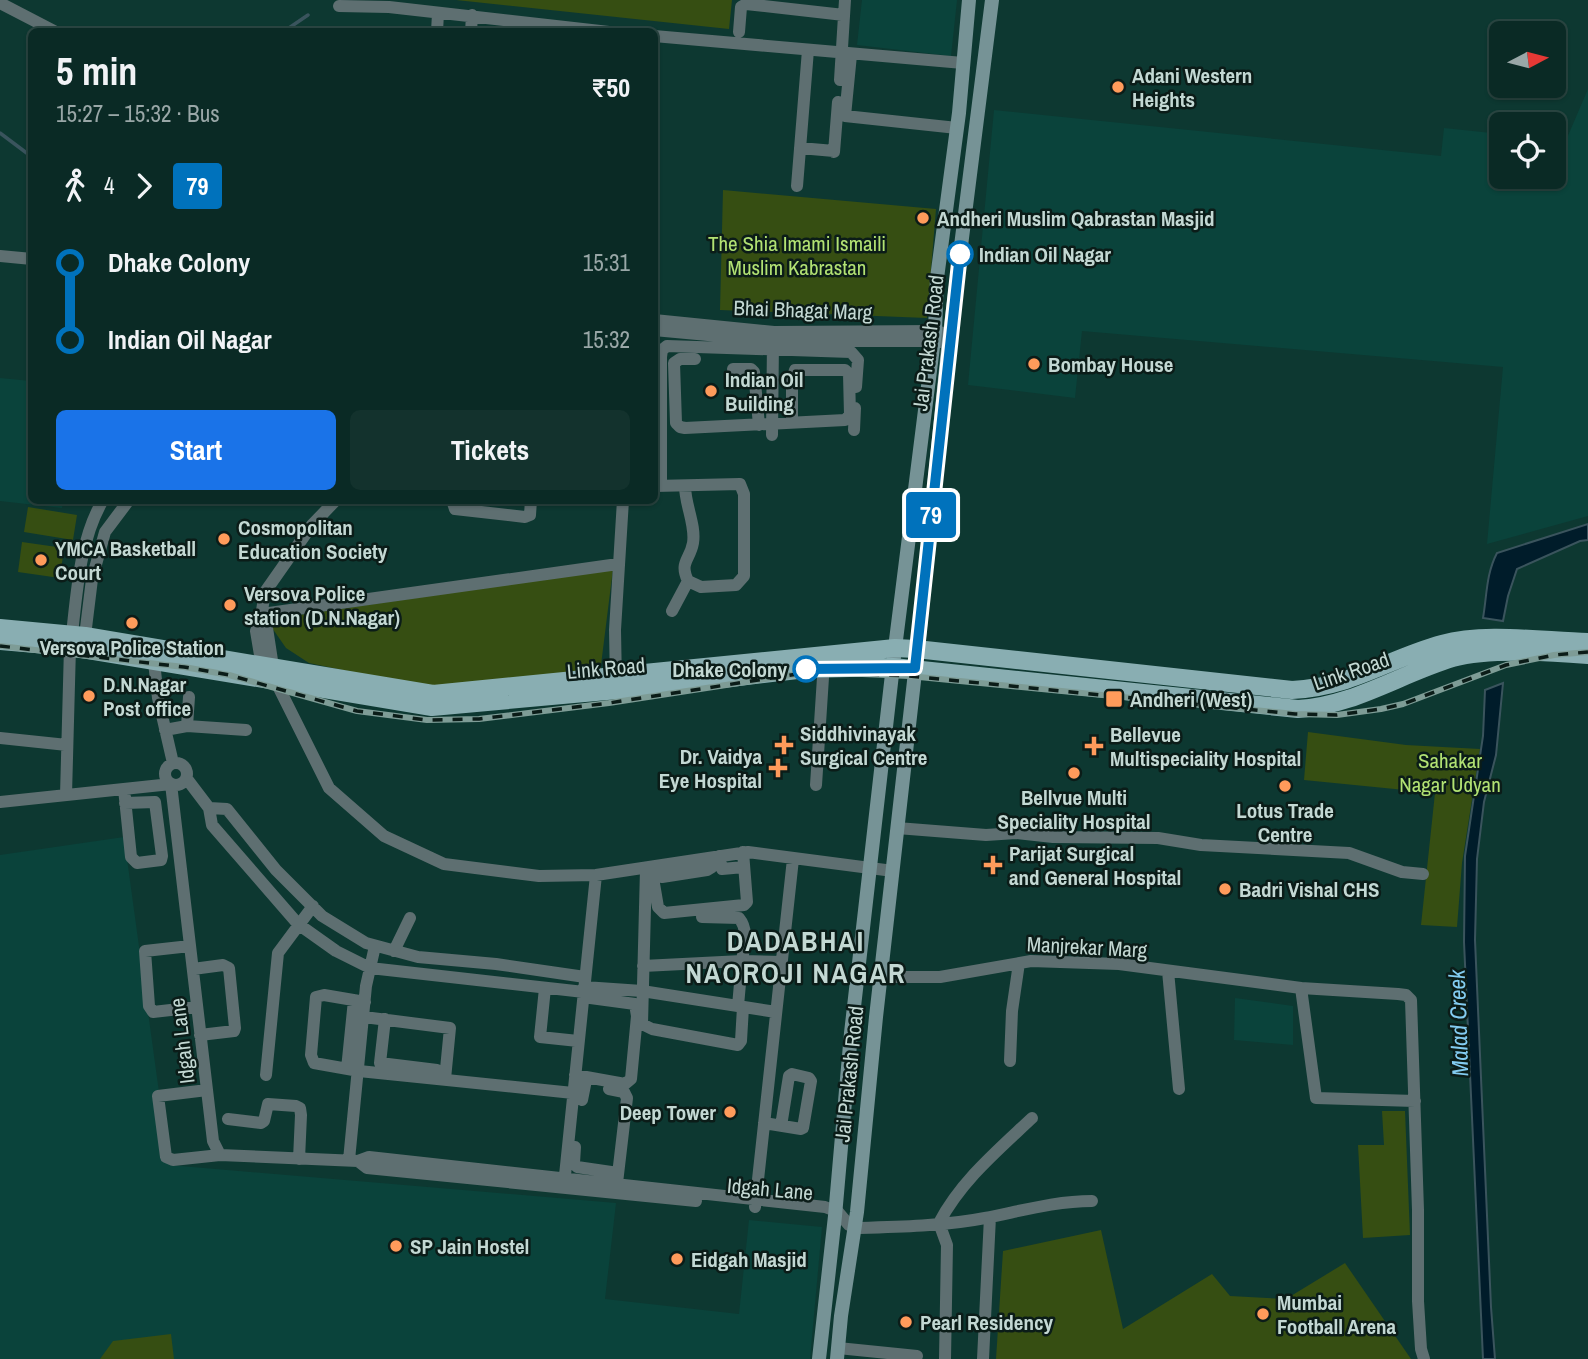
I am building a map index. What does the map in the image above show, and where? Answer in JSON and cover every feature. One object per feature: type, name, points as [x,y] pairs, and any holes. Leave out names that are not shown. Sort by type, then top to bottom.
[{"type":"main road","name":"Jai Prakash Road","points":[[819,1359],[851,1033],[934,336],[937,278],[957,128],[970,0]]},
{"type":"main road","name":"Jai Prakash Road","points":[[837,1353],[855,1228],[950,339],[992,0]]},
{"type":"main road","points":[[0,628],[75,639]]},
{"type":"main road","name":"Link Road","points":[[75,639],[268,672],[432,708],[616,683],[824,662],[895,648],[1292,690],[1345,682],[1441,644],[1458,640],[1588,642]]},
{"type":"main road","points":[[0,641],[75,639]]},
{"type":"main road","name":"Link Road","points":[[824,662],[915,668],[1298,709],[1334,704],[1433,665],[1471,654],[1588,654]]},
{"type":"street","points":[[845,0],[845,116],[957,128]]},
{"type":"street","points":[[0,3],[48,28]]},
{"type":"street","points":[[738,32],[741,7],[746,4],[844,15]]},
{"type":"street","points":[[339,6],[389,7],[577,28]]},
{"type":"street","points":[[437,28],[439,13]]},
{"type":"street","points":[[471,28],[472,15]]},
{"type":"street","points":[[658,36],[808,50],[843,58],[963,63]]},
{"type":"street","points":[[797,186],[808,50]]},
{"type":"street","points":[[800,148],[833,152],[836,98],[843,58]]},
{"type":"street","points":[[0,256],[28,259]]},
{"type":"street","name":"Bhai Bhagat Marg","points":[[658,321],[773,341]]},
{"type":"street","points":[[658,330],[773,341],[851,352],[858,360],[854,430]]},
{"type":"street","points":[[688,581],[701,587],[736,585],[743,579],[744,495],[737,483],[658,486],[662,350],[667,346],[773,341],[904,336],[950,339]]},
{"type":"street","points":[[767,428],[773,341]]},
{"type":"street","points":[[695,359],[680,359],[674,363],[676,416],[680,427],[767,428],[792,422],[848,418],[849,374],[845,370],[795,370],[792,380],[792,422]]},
{"type":"street","points":[[733,369],[751,369],[754,372],[767,428]]},
{"type":"street","points":[[672,611],[688,581],[684,568],[693,543],[685,502],[685,486]]},
{"type":"street","points":[[66,795],[80,568],[94,514],[100,504]]},
{"type":"street","points":[[75,639],[105,532],[126,504]]},
{"type":"street","points":[[332,504],[312,525],[265,592],[261,619],[256,631],[268,672],[329,788],[384,835],[444,864],[538,876],[596,875],[652,868],[678,869],[743,852],[893,871]]},
{"type":"street","points":[[453,504],[455,509],[525,517],[530,515],[531,504]]},
{"type":"street","points":[[616,683],[618,564],[624,504]]},
{"type":"street","points":[[555,558],[557,573]]},
{"type":"street","points":[[261,619],[618,564]]},
{"type":"street","points":[[153,653],[158,698],[173,763]]},
{"type":"street","points":[[816,785],[824,662]]},
{"type":"street","points":[[187,726],[189,697]]},
{"type":"street","points":[[165,730],[187,726],[246,730]]},
{"type":"street","points":[[0,738],[67,745]]},
{"type":"street","points":[[173,763],[184,765],[187,779],[209,808],[212,825],[298,924],[336,951],[370,968],[539,988],[642,991],[776,1012]]},
{"type":"street","points":[[171,784],[165,775],[167,768],[173,763]]},
{"type":"street","points":[[0,802],[178,785],[187,779]]},
{"type":"street","name":"Idgah Lane","points":[[171,784],[193,1007],[200,1035],[214,1141],[220,1155],[353,1161],[367,1168],[419,1168],[564,1183],[623,1184]]},
{"type":"street","points":[[124,789],[125,803],[134,862],[161,860],[155,802],[125,803]]},
{"type":"street","points":[[209,808],[227,809],[276,870],[322,916],[366,943],[418,957],[536,970],[635,1004],[637,1016],[631,1079],[625,1084],[578,1087]]},
{"type":"street","points":[[897,828],[986,835],[1016,833],[1053,837],[1158,838],[1201,845],[1349,853],[1402,872],[1423,874]]},
{"type":"street","points":[[652,868],[658,907],[664,913],[744,905],[747,902],[738,868],[743,852]]},
{"type":"street","points":[[720,856],[738,868]]},
{"type":"street","points":[[755,1203],[793,859]]},
{"type":"street","points":[[645,918],[733,916],[743,922],[746,935],[742,961],[741,1041],[738,1045],[732,1046],[642,1024],[640,1018],[645,918],[652,868]]},
{"type":"street","points":[[564,1183],[578,1087],[578,1041],[596,875]]},
{"type":"street","points":[[266,1075],[278,953],[313,906]]},
{"type":"street","points":[[394,951],[410,918]]},
{"type":"street","points":[[186,946],[145,951],[149,1006],[153,1012],[193,1007],[187,989]]},
{"type":"street","points":[[353,1161],[353,1070],[359,1001],[375,946]]},
{"type":"street","points":[[643,966],[742,961],[782,962]]},
{"type":"street","name":"Manjrekar Marg","points":[[880,977],[940,977],[1031,961],[1119,964],[1301,988],[1406,995],[1411,1000],[1412,1009],[1415,1101]]},
{"type":"street","points":[[1010,1061],[1012,1011],[1019,963]]},
{"type":"street","points":[[494,983],[496,964]]},
{"type":"street","points":[[189,969],[223,965],[229,968],[235,1028],[233,1031],[200,1035]]},
{"type":"street","points":[[536,970],[540,1037],[578,1041]]},
{"type":"street","name":"Manjrekar Marg","points":[[1168,971],[1179,1089]]},
{"type":"street","points":[[1301,988],[1316,1098],[1415,1101],[1418,1301],[1424,1359]]},
{"type":"street","points":[[359,1001],[324,995],[316,997],[314,1063],[353,1070],[446,1074],[624,1092],[627,1098],[623,1184]]},
{"type":"street","points":[[353,1070],[364,1017],[359,1001]]},
{"type":"street","points":[[364,1017],[450,1028],[446,1074]]},
{"type":"street","points":[[386,1019],[380,1063],[446,1074]]},
{"type":"street","points":[[207,1090],[158,1096],[166,1157],[173,1160],[220,1155]]},
{"type":"street","points":[[228,1119],[261,1123],[264,1121],[268,1104],[296,1106],[301,1111],[299,1158]]},
{"type":"street","points":[[939,1223],[962,1187],[978,1172],[991,1154],[1032,1118]]},
{"type":"street","points":[[765,1123],[781,1126]]},
{"type":"street","points":[[575,1147],[574,1163],[584,1174]]},
{"type":"street","name":"Idgah Lane","points":[[564,1183],[584,1174],[623,1184],[755,1203],[825,1207],[833,1211]]},
{"type":"street","points":[[833,1211],[855,1228],[939,1223],[990,1217],[1070,1201],[1092,1201]]},
{"type":"street","points":[[983,1359],[990,1217]]},
{"type":"street","points":[[939,1223],[947,1245],[945,1359]]},
{"type":"street","points":[[837,1353],[917,1356]]},
{"type":"shaded area","points":[[862,0],[957,0],[951,56],[857,45]]},
{"type":"shaded area","points":[[1588,89],[1588,516],[1487,544],[1503,367],[1082,331],[1075,398],[968,385],[994,110],[1441,156],[1444,128],[1489,133],[1489,189],[1566,189],[1567,138]]},
{"type":"shaded area","points":[[0,378],[28,381],[28,504],[63,504],[62,508],[0,501]]},
{"type":"shaded area","points":[[1588,524],[1588,540],[1517,569],[1503,621],[1483,618],[1489,577],[1497,553]]},
{"type":"shaded area","points":[[1503,683],[1496,755],[1484,802],[1477,859],[1475,940],[1495,1359],[1483,1359],[1464,942],[1465,856],[1483,736],[1485,690]]},
{"type":"shaded area","points":[[124,837],[169,1165],[616,1203],[605,1299],[739,1314],[749,1220],[822,1227],[810,1359],[0,1359],[0,855]]},
{"type":"shaded area","points":[[1235,998],[1293,1006],[1293,1045],[1234,1040]]},
{"type":"green space","points":[[456,0],[732,0],[729,29]]},
{"type":"green space","name":"The Shia Imami Ismaili Muslim Kabrastan","points":[[723,190],[936,209],[927,318],[720,310]]},
{"type":"green space","points":[[28,507],[77,515],[73,540],[24,532]]},
{"type":"green space","name":"YMCA Basketball Court","points":[[22,542],[64,548],[60,578],[18,572]]},
{"type":"green space","points":[[613,569],[600,673],[428,688],[309,663],[286,648],[270,625],[272,619]]},
{"type":"green space","name":"Sahakar Nagar Udyan","points":[[1308,732],[1406,745],[1480,749],[1462,863],[1457,927],[1421,925],[1435,793],[1304,780]]},
{"type":"green space","points":[[1382,1111],[1405,1111],[1410,1235],[1363,1238],[1358,1145],[1384,1145]]},
{"type":"green space","points":[[1101,1230],[1123,1329],[1212,1274],[1230,1296],[1286,1299],[1345,1263],[1411,1359],[996,1359],[1003,1251]]},
{"type":"green space","points":[[171,1334],[174,1359],[100,1359],[113,1341]]},
{"type":"waterway","points":[[289,28],[308,15]]},
{"type":"waterway","points":[[0,133],[28,154]]},
{"type":"railway","points":[[0,646],[184,667],[229,675],[357,711],[427,720],[479,719],[609,703],[804,673],[909,676],[1295,714],[1337,715],[1403,704],[1506,665],[1554,655],[1588,652]]},
{"type":"bus line","name":"79","points":[[806,669],[915,668],[960,254]]},
{"type":"place","name":"Adani Western Heights","points":[[1118,87]]},
{"type":"place","name":"Andheri Muslim Qabrastan Masjid","points":[[923,218]]},
{"type":"place","name":"Indian Oil Nagar","points":[[960,254]]},
{"type":"place","name":"Bombay House","points":[[1034,364]]},
{"type":"place","name":"Indian Oil Building","points":[[711,391]]},
{"type":"place","name":"Cosmopolitan Education Society","points":[[224,539]]},
{"type":"place","name":"YMCA Basketball Court","points":[[41,560]]},
{"type":"place","name":"Versova Police station (D.N.Nagar)","points":[[230,605]]},
{"type":"place","name":"Versova Police Station","points":[[132,623]]},
{"type":"place","name":"Dhake Colony","points":[[806,669]]},
{"type":"place","name":"D.N.Nagar Post office","points":[[89,696]]},
{"type":"place","name":"Andheri (West)","points":[[1114,699]]},
{"type":"place","name":"Siddhivinayak Surgical Centre","points":[[784,745]]},
{"type":"place","name":"Bellevue Multispeciality Hospital","points":[[1094,746]]},
{"type":"place","name":"Dr. Vaidya Eye Hospital","points":[[778,768]]},
{"type":"place","name":"Bellvue Multi Speciality Hospital","points":[[1074,773]]},
{"type":"place","name":"Lotus Trade Centre","points":[[1285,786]]},
{"type":"place","name":"Parijat Surgical and General Hospital","points":[[993,865]]},
{"type":"place","name":"Badri Vishal CHS","points":[[1225,889]]},
{"type":"place","name":"Deep Tower","points":[[730,1112]]},
{"type":"place","name":"SP Jain Hostel","points":[[396,1246]]},
{"type":"place","name":"Eidgah Masjid","points":[[677,1259]]},
{"type":"place","name":"Mumbai Football Arena","points":[[1263,1314]]},
{"type":"place","name":"Pearl Residency","points":[[906,1322]]},
{"type":"district","name":"DADABHAI NAOROJI NAGAR","points":[[796,957]]},
{"type":"water label","name":"Malad Creek","points":[[1458,1023]]}]
